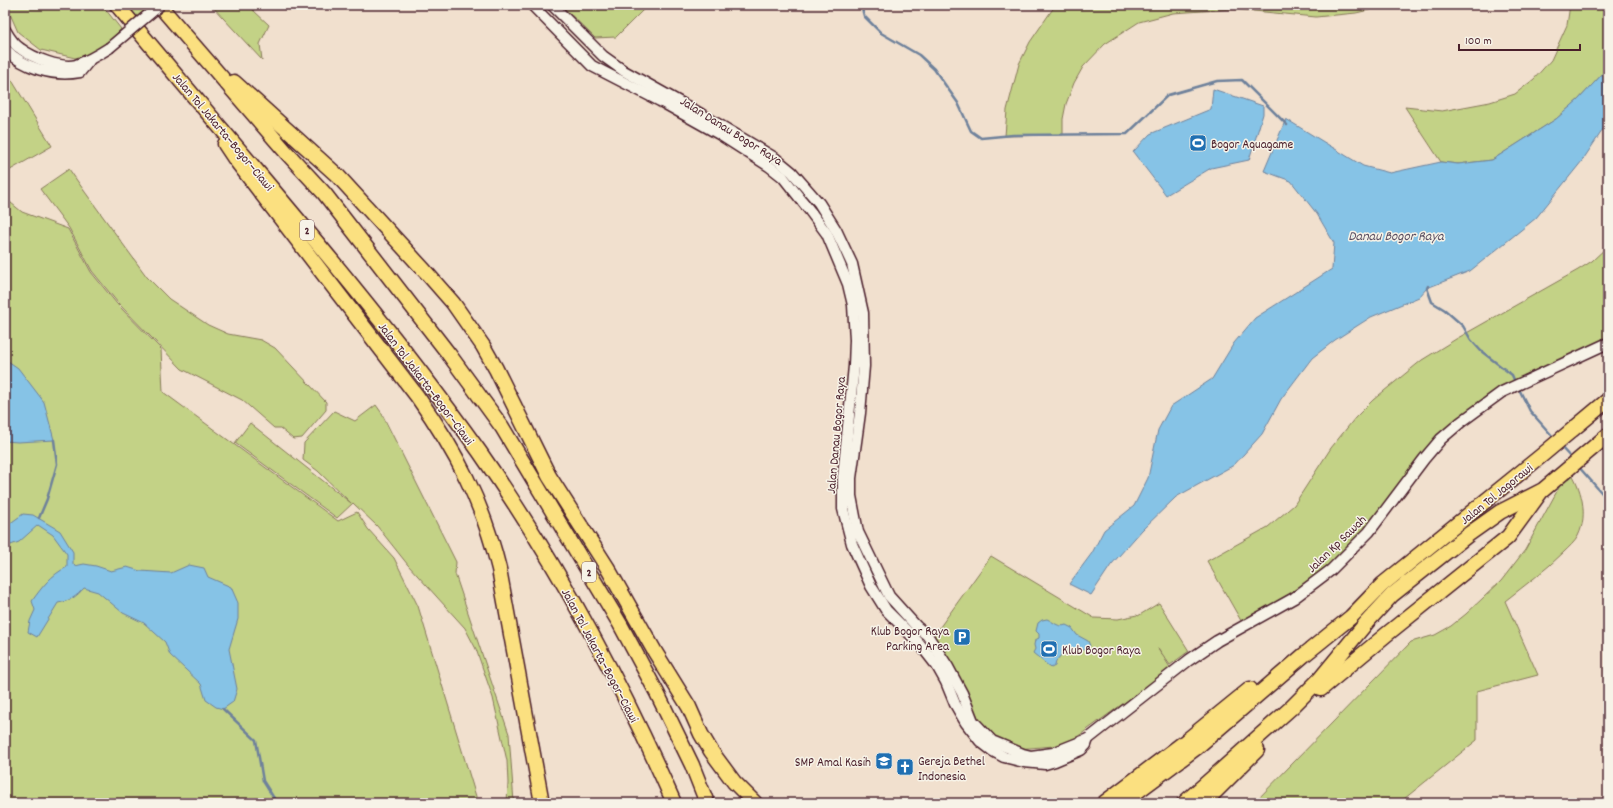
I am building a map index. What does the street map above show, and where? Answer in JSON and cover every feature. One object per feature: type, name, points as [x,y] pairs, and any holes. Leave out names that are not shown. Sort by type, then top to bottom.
[{"type":"highway","name":"Jalan Tol Jakarta–Bogor–Ciawi","points":[[117,5],[309,232],[415,366],[478,451],[514,503],[545,552],[631,708],[674,803]]},
{"type":"highway","name":"2","points":[[160,5],[205,60],[324,193],[448,353],[502,427],[620,624],[692,765],[707,803]]},
{"type":"highway","points":[[205,60],[242,89],[338,176],[453,303],[483,346],[549,476],[607,567],[655,652],[689,707],[710,751],[734,782],[755,803]]},
{"type":"highway","points":[[195,96],[235,160],[417,396],[440,429],[464,472],[492,540],[499,569],[542,803]]},
{"type":"highway","name":"Jalan Tol Jagorawi","points":[[1383,584],[1608,400]]},
{"type":"highway","name":"Jalan Tol Jagorawi","points":[[1543,490],[1604,439]]},
{"type":"highway","points":[[1184,803],[1296,704],[1320,679],[1367,622],[1392,595],[1469,534],[1500,512],[1543,490]]},
{"type":"highway","points":[[1204,803],[1327,684],[1508,537],[1543,490]]},
{"type":"highway","points":[[1104,803],[1186,741],[1370,592],[1383,584]]},
{"type":"highway","points":[[1122,803],[1196,748],[1304,655],[1351,617],[1383,584]]},
{"type":"street","points":[[5,30],[10,39],[20,49],[51,63],[74,65],[91,59],[109,48],[160,5]]},
{"type":"street","name":"Jalan Danau Bogor Raya","points":[[532,5],[592,66],[660,101],[719,134],[769,166],[783,177],[810,210],[827,234],[848,284],[853,305],[855,340],[854,366],[843,476],[843,509],[852,544],[871,586],[886,610],[919,643],[937,666],[966,723],[980,741],[993,752],[1004,757],[1024,762],[1045,764],[1081,750],[1086,745],[1088,739]]},
{"type":"street","name":"Jalan Danau Bogor Raya","points":[[552,5],[603,56],[624,71],[775,158],[792,172],[819,203],[836,230],[852,264],[863,313],[864,366],[860,413],[851,478],[851,496],[858,532],[868,556],[889,596],[917,627],[927,635],[952,673],[973,721],[992,741],[1013,751],[1031,756],[1053,753],[1088,739]]},
{"type":"street","points":[[5,49],[15,58],[32,67],[47,72],[64,74],[80,72],[91,59]]},
{"type":"street","name":"Jalan Kp Sawah","points":[[1088,739],[1189,660],[1230,633],[1294,598],[1331,570],[1370,532],[1424,459],[1441,439],[1461,422],[1505,390],[1526,382],[1608,343]]},
{"type":"green space","points":[[6,5],[102,5],[121,29],[98,52],[75,58],[41,50],[18,32]]},
{"type":"green space","points":[[125,5],[151,5],[152,6],[137,19]]},
{"type":"green space","points":[[211,5],[249,5],[269,25],[260,44],[262,60]]},
{"type":"green space","points":[[561,5],[648,5],[616,37],[595,38]]},
{"type":"green space","points":[[1057,5],[1391,5],[1356,13],[1316,17],[1233,9],[1173,13],[1139,22],[1105,44],[1083,67],[1074,83],[1066,104],[1063,119],[1063,135],[1005,136],[1007,110],[1019,64],[1030,42]]},
{"type":"green space","points":[[1570,5],[1608,5],[1608,68],[1578,100],[1556,119],[1492,160],[1458,164],[1441,162],[1405,107],[1442,111],[1490,102],[1515,94],[1534,79],[1551,60],[1567,25]]},
{"type":"green space","points":[[5,69],[52,146],[5,173]]},
{"type":"green space","points":[[69,169],[147,277],[169,299],[208,325],[228,334],[261,340],[275,348],[326,402],[326,410],[302,438],[293,439],[280,428],[274,428],[242,400],[182,369],[118,303],[92,271],[69,228],[40,189]]},
{"type":"green space","points":[[5,198],[22,212],[68,229],[91,272],[117,304],[161,349],[163,392],[338,521],[357,512],[368,529],[394,558],[418,606],[478,803],[5,803]]},
{"type":"green space","points":[[1608,246],[1608,343],[1505,390],[1440,440],[1331,570],[1244,626],[1207,561],[1268,527],[1294,505],[1331,448],[1355,418],[1373,400],[1422,360],[1578,270],[1592,261]]},
{"type":"green space","points":[[376,405],[381,412],[456,562],[455,574],[509,734],[514,803],[507,803],[507,761],[493,698],[476,649],[465,628],[408,565],[377,526],[353,503],[337,518],[235,443],[250,423],[351,503],[318,471],[303,460],[304,443],[334,411],[355,421]]},
{"type":"green space","points":[[1569,469],[1577,484],[1582,501],[1583,519],[1578,536],[1572,544],[1550,565],[1505,601],[1538,675],[1477,691],[1477,740],[1399,803],[1254,803],[1411,642],[1435,635],[1451,626],[1501,581],[1525,550]]},
{"type":"green space","name":"Klub Bogor Raya","points":[[991,556],[1094,618],[1118,619],[1138,616],[1159,603],[1189,651],[1170,665],[1158,648],[1171,669],[1066,745],[1017,749],[999,742],[974,719],[932,638]]},
{"type":"water","name":"Danau Bogor Raya","points":[[1608,68],[1608,122],[1582,161],[1536,218],[1470,271],[1427,288],[1419,297],[1371,317],[1335,340],[1312,358],[1281,399],[1262,434],[1234,465],[1176,497],[1142,530],[1111,565],[1091,595],[1069,584],[1092,553],[1104,530],[1134,506],[1148,478],[1158,430],[1171,406],[1212,379],[1234,343],[1255,318],[1332,269],[1334,243],[1317,214],[1291,181],[1264,171],[1286,119],[1363,166],[1390,173],[1441,162],[1458,164],[1492,160],[1556,119],[1578,100]]},
{"type":"water","name":"Bogor Aquagame","points":[[1213,89],[1263,106],[1263,114],[1249,160],[1211,168],[1166,195],[1133,152],[1150,134],[1211,109]]},
{"type":"water","points":[[5,359],[18,368],[44,402],[54,440],[18,442],[5,441]]},
{"type":"water","points":[[23,514],[33,515],[60,531],[73,552],[73,564],[75,566],[84,564],[111,571],[127,567],[140,571],[171,573],[189,565],[204,568],[208,577],[231,587],[238,603],[238,619],[229,649],[237,689],[233,702],[223,709],[216,707],[206,700],[201,684],[170,655],[165,642],[144,623],[123,613],[98,592],[84,588],[72,598],[58,603],[37,637],[28,632],[30,621],[35,610],[32,601],[43,586],[61,570],[67,567],[67,554],[53,535],[38,525],[19,542],[5,547],[5,527]]},
{"type":"water","points":[[1047,619],[1058,625],[1066,625],[1072,628],[1077,635],[1088,641],[1090,646],[1085,650],[1079,651],[1067,648],[1056,661],[1055,666],[1051,668],[1033,653],[1035,649],[1035,640],[1039,638],[1039,634],[1036,631],[1038,623]]},
{"type":"waterway","points":[[861,5],[864,16],[881,33],[919,55],[934,69],[958,103],[971,131],[981,138],[1013,135],[1127,134],[1168,95],[1217,81],[1242,80],[1287,125]]},
{"type":"waterway","points":[[1428,286],[1427,288],[1432,302],[1445,310],[1463,326],[1471,340],[1481,351],[1512,375],[1515,382]]},
{"type":"waterway","points":[[1518,387],[1530,411],[1555,439]]},
{"type":"waterway","points":[[39,518],[47,499],[57,464],[54,440]]},
{"type":"waterway","points":[[1560,446],[1572,459]]},
{"type":"waterway","points":[[1578,466],[1608,500]]},
{"type":"waterway","points":[[223,709],[256,740],[263,781],[277,803]]},
{"type":"place","name":"Bogor Aquagame","points":[[1198,143]]},
{"type":"place","name":"Klub Bogor Raya Parking Area","points":[[962,637]]},
{"type":"place","name":"Klub Bogor Raya","points":[[1049,649]]},
{"type":"place","name":"SMP Amal Kasih","points":[[884,761]]},
{"type":"place","name":"Gereja Bethel Indonesia","points":[[905,767]]}]
